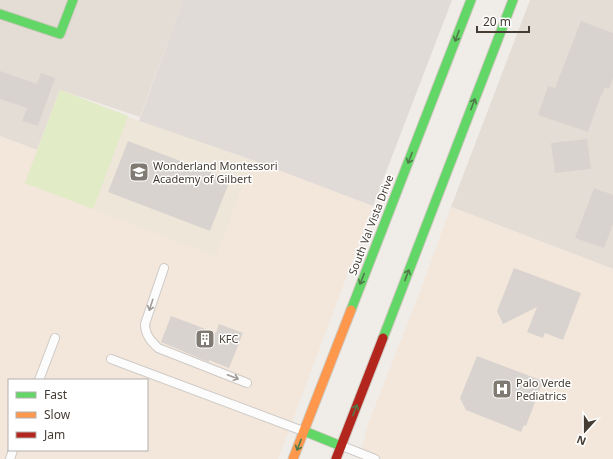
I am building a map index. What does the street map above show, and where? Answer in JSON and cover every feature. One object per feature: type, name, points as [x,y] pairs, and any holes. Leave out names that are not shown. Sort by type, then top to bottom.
[{"type":"main road","points":[[0,14],[60,34],[73,0]]},
{"type":"main road","name":"South Val Vista Drive","points":[[293,459],[471,0]]},
{"type":"main road","points":[[336,459],[513,0]]},
{"type":"main road","points":[[304,431],[341,446]]},
{"type":"lane","points":[[164,268],[145,324],[145,333],[149,339],[158,348],[247,383]]},
{"type":"lane","points":[[39,379],[55,338]]},
{"type":"lane","points":[[111,359],[304,431]]},
{"type":"lane","points":[[341,446],[375,459]]},
{"type":"shaded area","points":[[0,0],[183,0],[140,117],[60,90],[37,150],[0,136]]},
{"type":"shaded area","points":[[183,0],[452,0],[373,206],[252,160],[139,121]]},
{"type":"shaded area","points":[[530,0],[613,0],[613,269],[451,207]]},
{"type":"shaded area","points":[[60,90],[139,121],[252,160],[373,206],[278,459],[0,459],[0,136],[37,150]]},
{"type":"shaded area","name":"Wonderland Montessori Academy of Gilbert","points":[[60,90],[139,121],[252,160],[216,256],[25,183]]},
{"type":"shaded area","points":[[451,207],[613,269],[613,459],[360,459],[367,427],[418,297]]},
{"type":"green space","points":[[60,90],[128,116],[93,209],[25,183]]},
{"type":"building","points":[[581,21],[613,33],[613,78],[609,89],[605,87],[602,96],[601,95],[588,132],[538,115],[548,86],[555,88]]},
{"type":"building","points":[[0,71],[37,84],[41,73],[55,78],[38,126],[22,121],[27,108],[0,99]]},
{"type":"building","points":[[587,139],[591,169],[555,173],[551,143]]},
{"type":"building","points":[[128,141],[230,180],[210,231],[108,192]]},
{"type":"building","points":[[594,188],[613,195],[613,224],[604,248],[575,238]]},
{"type":"building","points":[[514,268],[581,293],[563,340],[545,333],[543,338],[527,332],[537,307],[503,324],[497,311]]},
{"type":"building","name":"KFC","points":[[171,316],[216,333],[219,324],[243,333],[229,368],[209,360],[209,362],[201,359],[161,342]]},
{"type":"building","name":"Palo Verde Pediatrics","points":[[477,356],[543,381],[526,426],[524,425],[521,432],[466,410],[460,398]]},
{"type":"traffic: fast","points":[[0,14],[60,34],[73,0]]},
{"type":"traffic: fast","points":[[351,310],[471,0]]},
{"type":"traffic: fast","points":[[383,338],[513,0]]},
{"type":"traffic: fast","points":[[304,431],[341,446]]},
{"type":"traffic: slow","points":[[293,459],[351,310]]},
{"type":"traffic: jam","points":[[336,459],[383,338]]},
{"type":"place","name":"Wonderland Montessori Academy of Gilbert","points":[[139,172]]},
{"type":"place","name":"KFC","points":[[205,339]]},
{"type":"place","name":"Palo Verde Pediatrics","points":[[502,389]]}]
